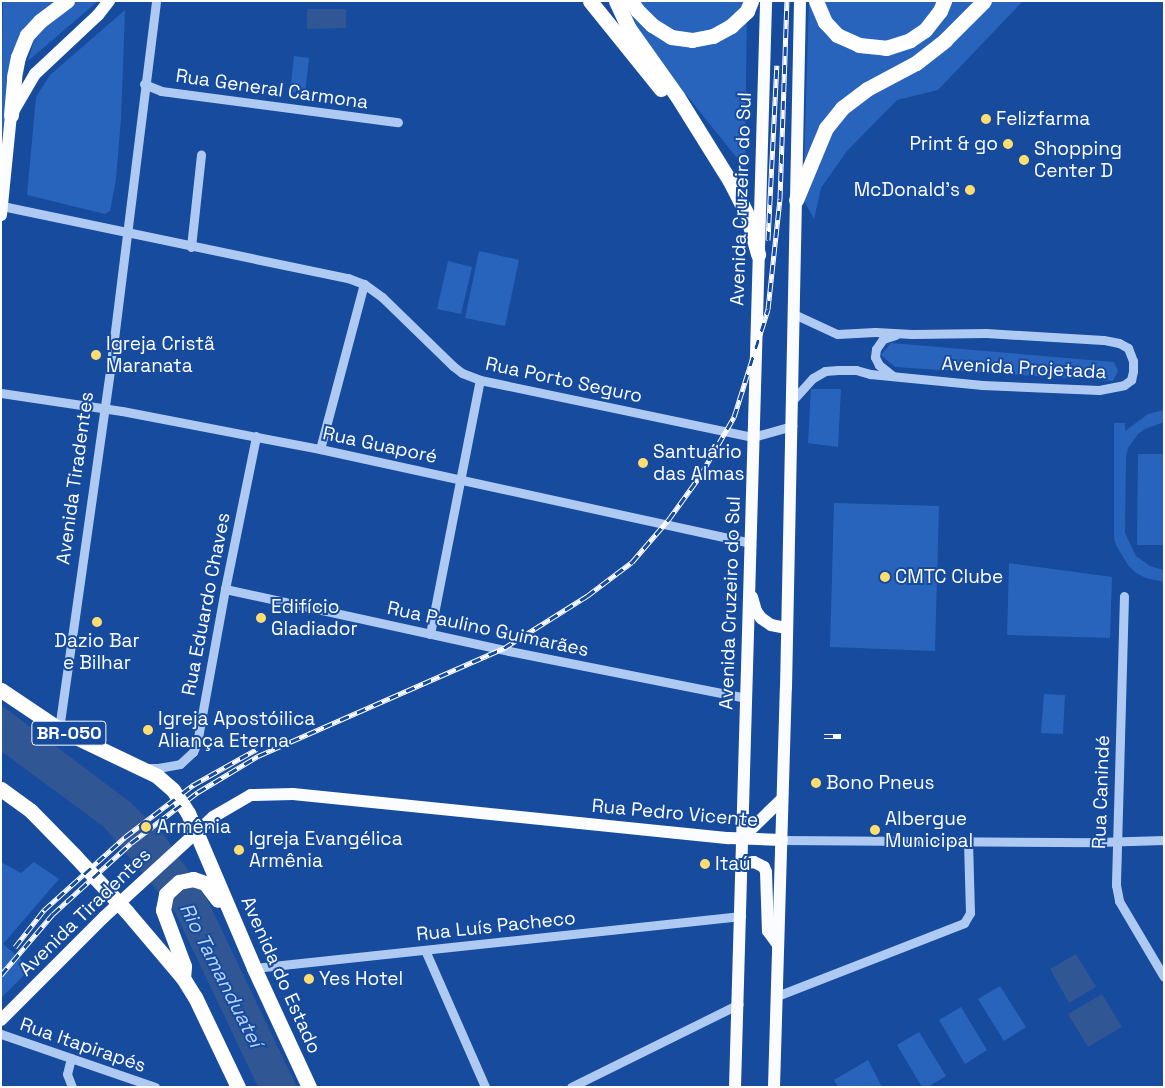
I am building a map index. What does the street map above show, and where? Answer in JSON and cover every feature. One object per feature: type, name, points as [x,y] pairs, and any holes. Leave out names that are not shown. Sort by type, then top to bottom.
[{"type":"highway","points":[[12,115],[14,77],[18,57],[27,35],[40,21],[68,1]]},
{"type":"highway","points":[[590,1],[699,134]]},
{"type":"highway","points":[[616,1],[628,27],[677,96],[735,189],[747,215],[758,254]]},
{"type":"highway","points":[[632,1],[637,10],[652,25],[671,37],[692,40],[713,36],[731,26],[748,11],[751,1]]},
{"type":"highway","points":[[816,1],[824,22],[837,35],[859,45],[886,48],[910,40],[925,30],[940,11],[944,1]]},
{"type":"highway","points":[[796,200],[819,144],[834,117],[867,89],[916,63],[945,40],[984,1]]},
{"type":"highway","name":"Avenida do Estado","points":[[1,690],[59,729],[142,768],[165,782],[173,790],[188,813],[254,968],[309,1087]]},
{"type":"highway","points":[[1,788],[31,811],[127,912],[183,978],[195,997],[238,1087]]},
{"type":"highway","points":[[183,978],[184,966],[164,916],[162,906],[166,894],[175,884],[193,879],[200,880],[211,888],[225,912],[231,914]]},
{"type":"main road","points":[[2,210],[12,115],[35,74],[98,15],[109,1]]},
{"type":"main road","name":"Avenida Cruzeiro do Sul","points":[[735,1087],[739,1004],[741,839],[766,1]]},
{"type":"main road","points":[[774,1087],[792,426],[800,1]]},
{"type":"main road","points":[[749,587],[756,611],[761,618],[771,625],[787,628]]},
{"type":"main road","name":"Rua Pedro Vicente","points":[[196,833],[213,817],[241,799],[251,795],[272,793],[741,839],[782,840]]},
{"type":"main road","points":[[741,839],[782,799]]},
{"type":"main road","name":"Avenida Tiradentes","points":[[1,1020],[118,904],[196,833]]},
{"type":"main road","points":[[741,864],[754,862],[764,867],[766,872],[768,931],[778,945]]},
{"type":"street","name":"Avenida Tiradentes","points":[[59,729],[104,408],[156,1]]},
{"type":"street","name":"Rua General Carmona","points":[[144,84],[161,91],[398,122]]},
{"type":"street","points":[[191,247],[201,155]]},
{"type":"street","name":"Rua Porto Seguro","points":[[2,210],[126,232],[348,278],[364,284],[382,297],[453,366],[462,373],[480,380],[753,437],[792,426]]},
{"type":"street","points":[[320,449],[364,284]]},
{"type":"street","name":"Avenida Projetada","points":[[792,401],[813,378],[824,371],[856,370],[893,376],[982,385],[1098,390],[1124,385],[1131,380],[1133,371],[1133,361],[1128,348],[1119,343],[1103,340],[986,333],[898,334],[875,332],[837,334],[794,314]]},
{"type":"street","points":[[893,376],[879,365],[875,358],[876,349],[883,339],[898,334]]},
{"type":"street","points":[[430,634],[480,380]]},
{"type":"street","name":"Rua Guaporé","points":[[1,393],[104,408],[256,436],[460,478],[750,543]]},
{"type":"street","name":"Rua Eduardo Chaves","points":[[142,768],[158,768],[180,764],[193,752],[224,588],[256,436]]},
{"type":"street","name":"Rua Paulino Guimarães","points":[[224,588],[430,634],[746,698]]},
{"type":"street","name":"Rua Canindé","points":[[1124,596],[1116,885],[1119,901],[1164,977]]},
{"type":"street","name":"Rua Pedro Vicente","points":[[782,840],[1116,842],[1164,840]]},
{"type":"street","points":[[777,996],[964,923],[970,913],[968,842]]},
{"type":"street","name":"Rua Luís Pacheco","points":[[254,968],[740,916]]},
{"type":"street","points":[[425,950],[486,1087]]},
{"type":"street","points":[[571,1087],[739,1004]]},
{"type":"street","name":"Rua Itapirapés","points":[[1,1034],[155,1087]]},
{"type":"street","points":[[71,1058],[67,1074],[72,1087]]},
{"type":"shaded area","points":[[3,1],[56,1],[16,46],[1,143]]},
{"type":"shaded area","points":[[77,1],[98,1],[28,61],[34,40],[45,21]]},
{"type":"shaded area","points":[[611,1],[747,1],[745,168]]},
{"type":"shaded area","points":[[809,1],[1023,1],[938,90],[897,100],[847,151],[821,188],[814,219],[803,199]]},
{"type":"shaded area","points":[[125,10],[121,119],[116,179],[110,211],[105,214],[27,195],[36,97],[50,75]]},
{"type":"shaded area","points":[[294,56],[309,58],[305,93],[290,92]]},
{"type":"shaded area","points":[[479,251],[519,260],[505,326],[465,318]]},
{"type":"shaded area","points":[[448,261],[472,267],[461,314],[437,309]]},
{"type":"shaded area","points":[[891,343],[1114,362],[1118,371],[1113,381],[895,367],[881,355]]},
{"type":"shaded area","points":[[811,389],[841,389],[838,447],[808,443]]},
{"type":"shaded area","points":[[1164,410],[1164,422],[1145,429],[1138,434],[1128,448],[1126,457],[1125,533],[1136,556],[1150,566],[1164,570],[1164,582],[1146,578],[1136,573],[1128,565],[1114,539],[1114,423],[1125,423],[1125,431],[1148,414]]},
{"type":"shaded area","points":[[1138,454],[1164,454],[1164,545],[1137,545]]},
{"type":"shaded area","name":"CMTC Clube","points":[[834,503],[939,506],[935,651],[830,647]]},
{"type":"shaded area","points":[[1009,563],[1112,577],[1110,638],[1007,635]]},
{"type":"shaded area","points":[[1044,694],[1065,695],[1063,734],[1041,733]]},
{"type":"shaded area","points":[[1,862],[21,873],[34,862],[59,879],[3,944],[31,968],[1,998]]},
{"type":"shaded area","points":[[1000,986],[1026,1027],[1004,1041],[978,999]]},
{"type":"shaded area","points":[[961,1007],[987,1050],[965,1064],[939,1020]]},
{"type":"shaded area","points":[[919,1032],[946,1076],[928,1087],[922,1087],[897,1045]]},
{"type":"shaded area","points":[[868,1060],[882,1087],[838,1087],[834,1080]]},
{"type":"water","points":[[307,9],[346,9],[346,28],[307,29]]},
{"type":"water","name":"Rio Tamanduateí","points":[[1,705],[130,802],[164,835],[205,895],[297,1087],[258,1087],[175,912],[104,827],[1,751]]},
{"type":"water","points":[[1076,954],[1096,987],[1069,1003],[1050,969]]},
{"type":"water","points":[[1102,994],[1122,1027],[1088,1047],[1068,1014]]},
{"type":"railway","points":[[1,975],[53,914],[131,843],[198,792],[258,756],[504,648],[587,596],[632,562],[669,519],[700,476],[734,417],[768,309],[780,199],[787,1]]},
{"type":"railway","points":[[768,240],[777,65]]},
{"type":"railway","points":[[824,736],[841,736]]},
{"type":"railway","points":[[15,947],[44,910],[125,837],[193,785],[257,749]]},
{"type":"place","name":"Felizfarma","points":[[986,119]]},
{"type":"place","name":"Print & go","points":[[1008,144]]},
{"type":"place","name":"Shopping Center D","points":[[1024,160]]},
{"type":"place","name":"McDonald's","points":[[970,190]]},
{"type":"place","name":"Igreja Cristã Maranata","points":[[96,355]]},
{"type":"place","name":"Santuário das Almas","points":[[643,463]]},
{"type":"place","name":"CMTC Clube","points":[[885,577]]},
{"type":"place","name":"Edifício Gladiador","points":[[261,618]]},
{"type":"place","name":"Dazio Bar e Bilhar","points":[[97,622]]},
{"type":"place","name":"Igreja Apostóilica Aliança Eterna","points":[[148,730]]},
{"type":"place","name":"Bono Pneus","points":[[816,783]]},
{"type":"place","name":"Armênia","points":[[146,827]]},
{"type":"place","name":"Albergue Municipal","points":[[875,830]]},
{"type":"place","name":"Igreja Evangélica Armênia","points":[[239,850]]},
{"type":"place","name":"Itaú","points":[[705,864]]},
{"type":"place","name":"Yes Hotel","points":[[309,979]]}]
